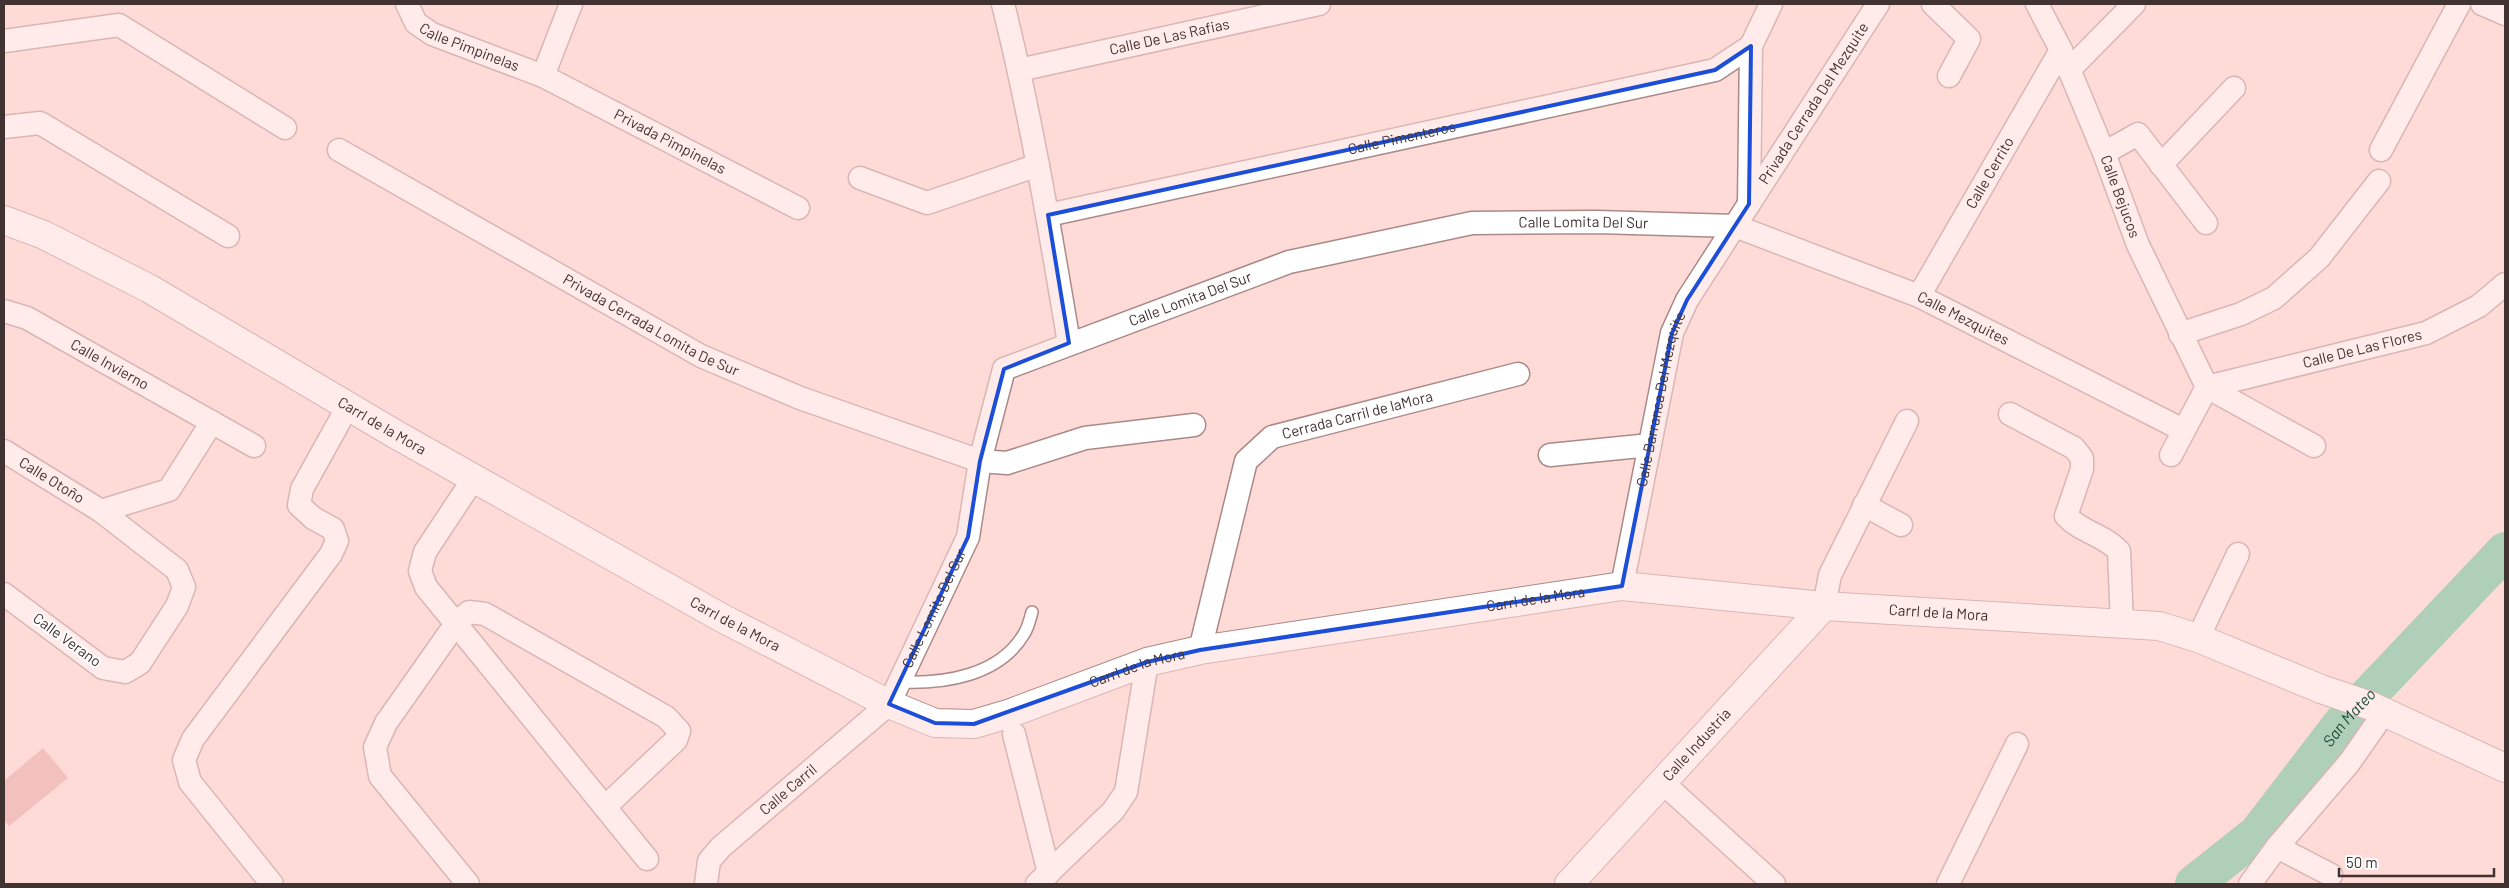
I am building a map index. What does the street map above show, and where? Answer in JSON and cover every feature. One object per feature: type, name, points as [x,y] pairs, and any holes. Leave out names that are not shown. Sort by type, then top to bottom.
[{"type":"street","name":"Calle Pimpinelas","points":[[407,4],[416,23],[432,34],[543,76]]},
{"type":"street","points":[[543,76],[571,4]]},
{"type":"street","points":[[1003,4],[1020,70],[1048,215],[1069,344]]},
{"type":"street","name":"Calle De Las Rafias","points":[[1020,70],[1318,4]]},
{"type":"street","name":"Calle Pimenteros","points":[[1749,204],[1750,46],[1771,4]]},
{"type":"street","name":"Privada Cerrada Del Mezquite","points":[[1749,204],[1878,4]]},
{"type":"street","points":[[1933,4],[1969,39],[1949,76]]},
{"type":"street","name":"Calle Bejucos","points":[[2036,4],[2065,60],[2104,152],[2138,245],[2207,387]]},
{"type":"street","name":"Calle Cerrito","points":[[1919,296],[2065,60],[2134,4]]},
{"type":"street","points":[[2381,150],[2459,4]]},
{"type":"street","points":[[2482,4],[2505,14]]},
{"type":"street","points":[[4,41],[119,25],[285,128]]},
{"type":"street","name":"Calle Pimenteros","points":[[1048,215],[1715,70],[1750,46]]},
{"type":"street","name":"Privada Pimpinelas","points":[[543,76],[798,208]]},
{"type":"street","points":[[2161,165],[2234,88]]},
{"type":"street","points":[[4,127],[40,123],[228,236]]},
{"type":"street","points":[[2104,152],[2138,134],[2206,223]]},
{"type":"street","name":"Privada Cerrada Lomita De Sur","points":[[339,150],[701,356],[800,398],[980,461],[1007,463],[1085,438],[1194,425]]},
{"type":"street","points":[[860,178],[927,203],[1038,165]]},
{"type":"street","points":[[2180,334],[2241,314],[2274,298],[2319,258],[2379,181]]},
{"type":"street","points":[[1735,226],[1749,204]]},
{"type":"street","name":"Carrl de la Mora","points":[[4,220],[44,235],[150,290],[348,406],[722,618],[894,693],[935,723],[974,724],[1008,714],[1147,662],[1200,650],[1622,586],[1824,606],[2159,626],[2198,638],[2321,689],[2378,710],[2505,768]]},
{"type":"street","name":"Calle Lomita Del Sur","points":[[894,693],[968,537],[980,461],[1004,369],[1289,262],[1472,223],[1597,222],[1735,226]]},
{"type":"street","name":"Calle Mezquites","points":[[1735,226],[1919,296],[2183,430]]},
{"type":"street","name":"Calle Barranca Del Mezquite","points":[[1622,586],[1672,333],[1687,300],[1735,226]]},
{"type":"street","name":"Calle De Las Flores","points":[[2207,387],[2426,333],[2479,306],[2505,284]]},
{"type":"street","name":"Calle Invierno","points":[[4,311],[27,318],[254,446]]},
{"type":"street","name":"Cerrada Carril de laMora","points":[[1200,650],[1246,461],[1272,437],[1518,374]]},
{"type":"street","points":[[2171,455],[2207,387],[2314,446]]},
{"type":"street","points":[[272,884],[190,782],[184,760],[193,738],[331,554],[337,540],[333,528],[313,518],[299,505],[302,489],[348,406]]},
{"type":"street","points":[[2010,414],[2074,448],[2082,458],[2082,469],[2066,516],[2072,522],[2112,543],[2119,551],[2122,624]]},
{"type":"street","points":[[1824,606],[1830,575],[1907,421]]},
{"type":"street","points":[[101,511],[169,490],[212,422]]},
{"type":"street","points":[[1550,455],[1650,445]]},
{"type":"street","name":"Calle Otoño","points":[[4,450],[101,511]]},
{"type":"street","points":[[474,478],[425,552],[420,571],[426,587],[457,622],[647,859]]},
{"type":"street","points":[[1864,505],[1901,525]]},
{"type":"street","name":"Calle Verano","points":[[4,594],[103,668],[125,672],[140,663],[177,606],[184,587],[177,570],[101,511]]},
{"type":"street","points":[[2198,638],[2238,554]]},
{"type":"street","name":"Calle Industria","points":[[1569,884],[1824,606]]},
{"type":"street","points":[[468,884],[380,776],[375,747],[386,723],[457,622],[469,612],[486,614],[666,717],[675,725],[679,731],[676,740],[605,807]]},
{"type":"street","points":[[1043,879],[1112,811],[1126,792],[1147,662]]},
{"type":"street","name":"Calle Carril","points":[[706,884],[705,879],[709,861],[721,847],[894,693]]},
{"type":"street","points":[[2250,884],[2276,847],[2349,763],[2378,710]]},
{"type":"street","points":[[1014,734],[1043,879]]},
{"type":"street","points":[[1948,884],[2017,744]]},
{"type":"street","points":[[1663,783],[1774,884]]},
{"type":"street","points":[[2276,847],[2331,875]]},
{"type":"lane","points":[[894,693],[933,682],[982,672],[1007,653],[1025,634],[1032,612]]},
{"type":"highlighted area","points":[[1751,46],[1749,204],[1687,300],[1672,333],[1622,586],[1200,650],[1147,662],[974,724],[935,723],[889,704],[968,537],[980,461],[1004,369],[1069,343],[1048,215],[1715,70]]},
{"type":"shaded area","points":[[43,748],[68,778],[9,826],[4,820],[4,781]]},
{"type":"waterway","name":"San Mateo","points":[[2194,884],[2257,834],[2343,722],[2505,551]]}]
